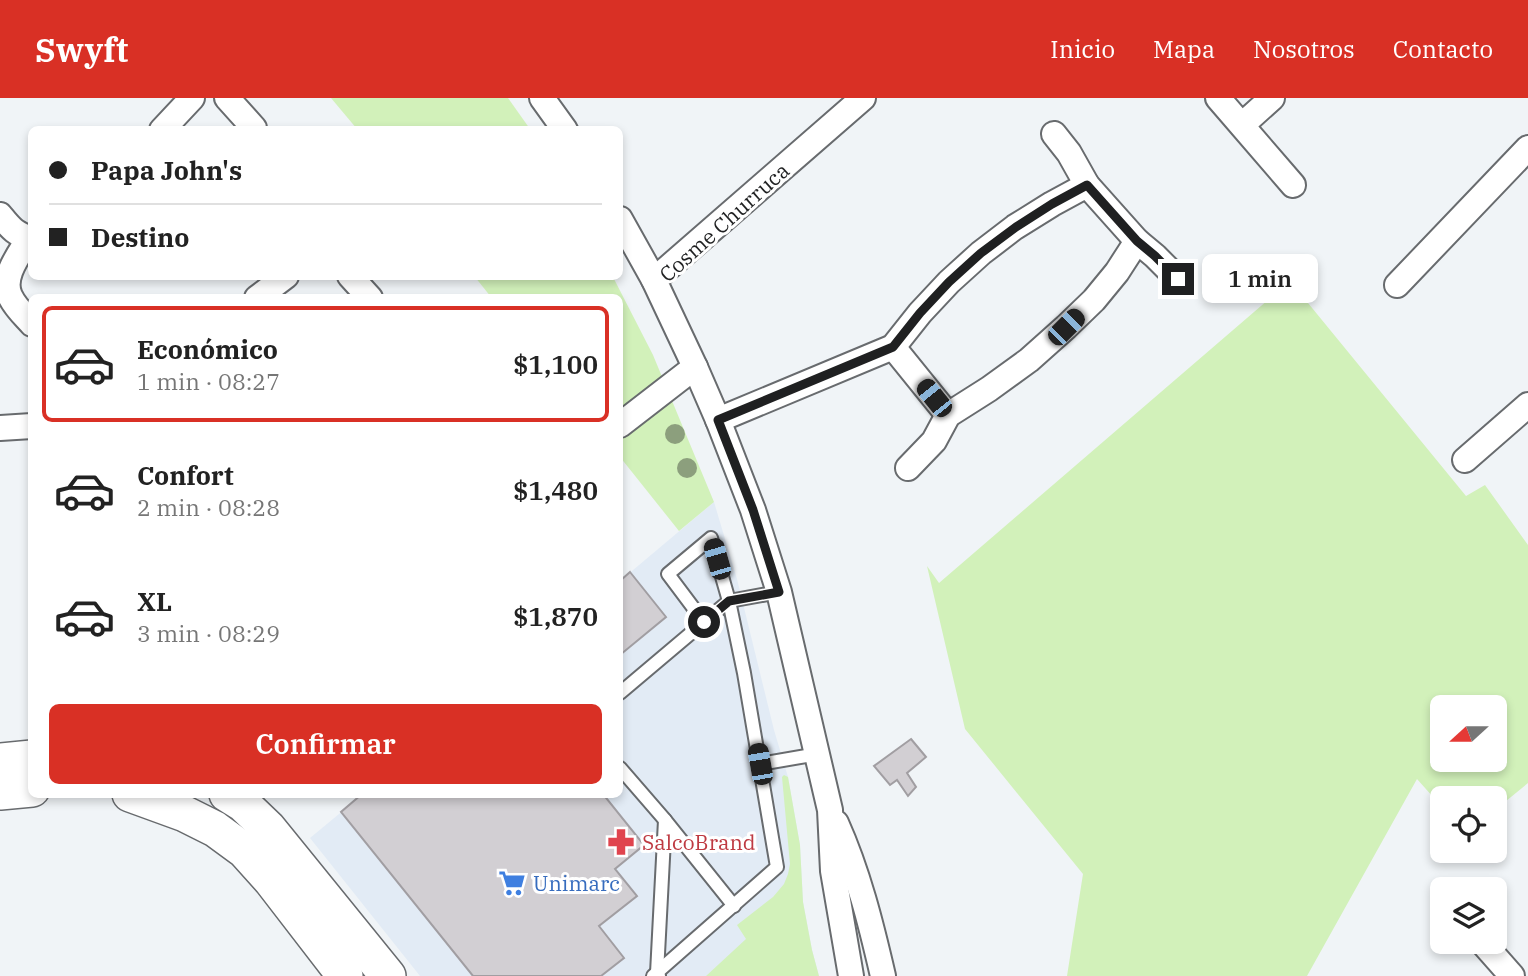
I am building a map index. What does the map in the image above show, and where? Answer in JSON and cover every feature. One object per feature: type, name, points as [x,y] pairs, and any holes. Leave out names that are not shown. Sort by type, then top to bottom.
[{"type":"street","points":[[166,126],[192,98]]},
{"type":"street","points":[[227,98],[252,126]]},
{"type":"street","points":[[542,98],[562,126]]},
{"type":"street","name":"Cosme Churruca","points":[[851,976],[833,871],[830,810],[779,592],[753,510],[718,420],[654,280],[863,98]]},
{"type":"street","points":[[1218,98],[1293,185]]},
{"type":"street","points":[[1242,125],[1272,98]]},
{"type":"street","points":[[1054,134],[1069,153],[1087,185],[1137,241],[1178,279]]},
{"type":"street","points":[[1397,285],[1528,148]]},
{"type":"street","points":[[718,420],[893,347],[942,289],[981,253],[1016,227],[1087,185]]},
{"type":"street","points":[[0,215],[16,233],[28,237]]},
{"type":"street","points":[[623,224],[654,280]]},
{"type":"street","points":[[28,241],[9,273],[7,287],[12,301],[28,319]]},
{"type":"street","points":[[908,468],[934,441],[948,415],[1029,360],[1094,300],[1137,241]]},
{"type":"street","points":[[262,294],[281,280]]},
{"type":"street","points":[[354,280],[366,294]]},
{"type":"street","points":[[893,347],[948,415]]},
{"type":"street","points":[[623,423],[695,367]]},
{"type":"street","points":[[1465,460],[1528,405]]},
{"type":"street","points":[[0,428],[28,426]]},
{"type":"street","points":[[0,761],[28,758]]},
{"type":"street","points":[[0,792],[28,789]]},
{"type":"street","points":[[141,798],[185,814],[215,829],[245,851],[271,880],[345,976]]},
{"type":"street","points":[[233,798],[268,828],[388,976]]},
{"type":"street","name":"Cosme Churruca","points":[[830,810],[862,892],[883,976]]},
{"type":"street","points":[[1493,954],[1512,976]]},
{"type":"lane","points":[[657,975],[777,867],[744,673],[729,601],[711,538],[668,575],[704,622]]},
{"type":"lane","points":[[623,691],[729,601],[779,592]]},
{"type":"lane","points":[[760,764],[818,754]]},
{"type":"lane","points":[[623,771],[734,905]]},
{"type":"lane","points":[[657,975],[665,820]]},
{"type":"shaded area","points":[[714,502],[737,579],[788,777],[800,845],[803,902],[819,976],[420,976],[310,838],[358,798],[623,798],[623,578]]},
{"type":"green space","points":[[331,98],[508,98],[528,126],[354,126]]},
{"type":"green space","points":[[477,280],[615,280],[622,294],[489,294]]},
{"type":"green space","points":[[1290,281],[1466,496],[1485,485],[1528,545],[1528,783],[1507,800],[1507,786],[1430,786],[1430,794],[1417,779],[1307,976],[1067,976],[1083,874],[965,729],[927,566],[939,583]]},
{"type":"green space","points":[[623,296],[653,355],[714,502],[679,531],[623,461]]},
{"type":"green space","points":[[782,777],[788,777],[800,845],[803,902],[819,976],[706,976],[746,939],[737,925],[773,897],[784,884],[788,874],[790,864]]},
{"type":"building","points":[[630,572],[666,617],[623,653],[623,578]]},
{"type":"building","points":[[911,739],[926,757],[907,773],[916,787],[908,796],[897,780],[890,785],[874,766]]},
{"type":"building","name":"Unimarc","points":[[357,798],[606,798],[644,845],[615,869],[637,896],[599,926],[624,958],[601,976],[473,976],[341,812]]},
{"type":"place","name":"SalcoBrand","points":[[621,842]]},
{"type":"place","name":"Unimarc","points":[[512,883]]},
{"type":"route","points":[[704,622],[729,601],[779,592],[753,510],[718,420],[893,347],[949,282],[981,253],[1016,227],[1087,185],[1137,241],[1178,279]]}]
